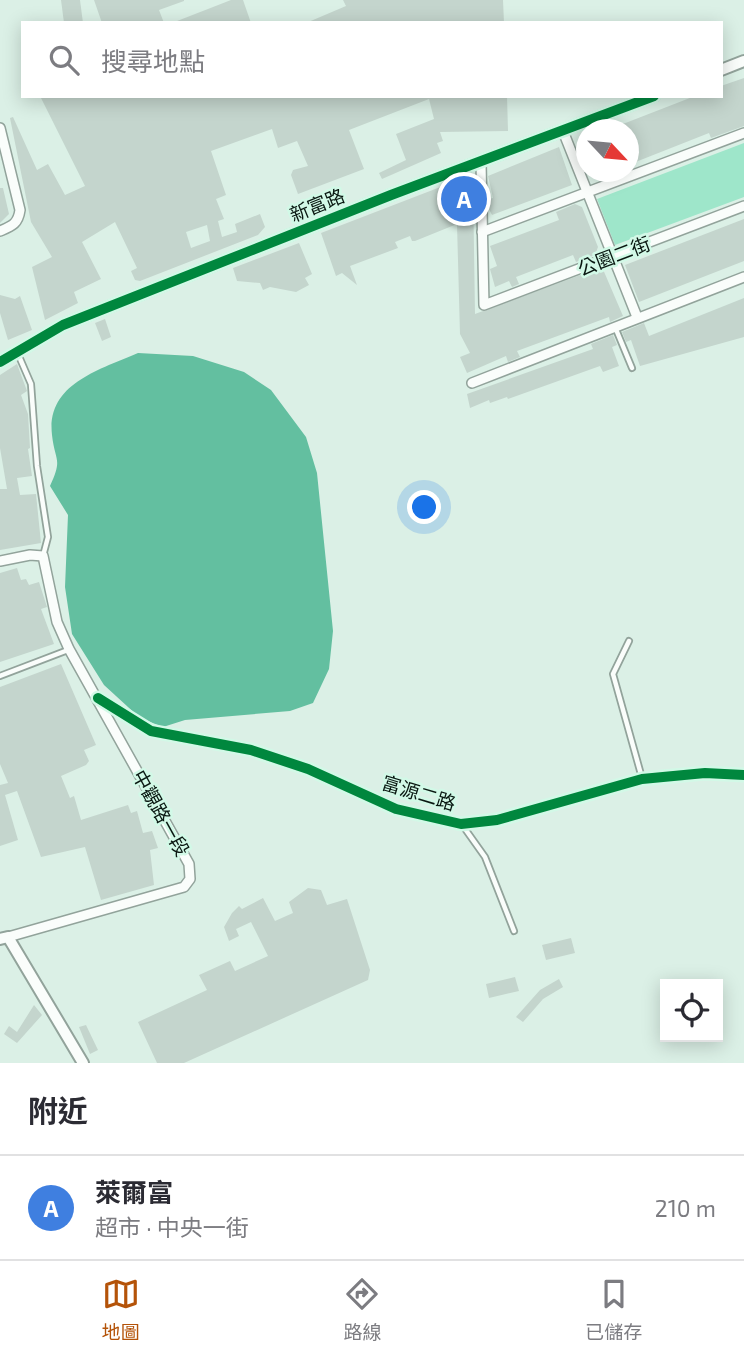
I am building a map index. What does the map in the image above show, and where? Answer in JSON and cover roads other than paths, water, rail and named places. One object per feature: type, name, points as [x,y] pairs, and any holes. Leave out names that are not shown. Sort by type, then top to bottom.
[{"type":"street","points":[[723,69],[744,61]]},
{"type":"street","name":"新富路","points":[[0,362],[63,326],[391,195],[649,98]]},
{"type":"street","points":[[0,128],[20,210],[19,219],[0,231]]},
{"type":"street","points":[[563,131],[637,317]]},
{"type":"street","points":[[481,163],[482,232],[744,133]]},
{"type":"street","name":"公園二街","points":[[482,232],[484,305],[744,206]]},
{"type":"street","points":[[472,383],[744,277]]},
{"type":"street","points":[[0,561],[30,555],[43,556]]},
{"type":"street","name":"中觀路一段","points":[[43,556],[57,622],[69,649],[188,864],[190,879],[184,887],[4,938],[83,1063]]},
{"type":"street","name":"富源二路","points":[[98,698],[151,731],[251,750],[308,769],[396,809],[461,824],[497,820],[642,779],[705,773],[744,775]]},
{"type":"lane","points":[[615,326],[632,368]]},
{"type":"lane","points":[[17,353],[31,384],[37,466],[48,537],[43,556]]},
{"type":"lane","points":[[629,640],[613,674],[642,779]]},
{"type":"lane","points":[[0,676],[69,649]]},
{"type":"lane","points":[[461,824],[485,857],[514,931]]},
{"type":"place","name":"萊爾富","points":[[464,199]]}]
